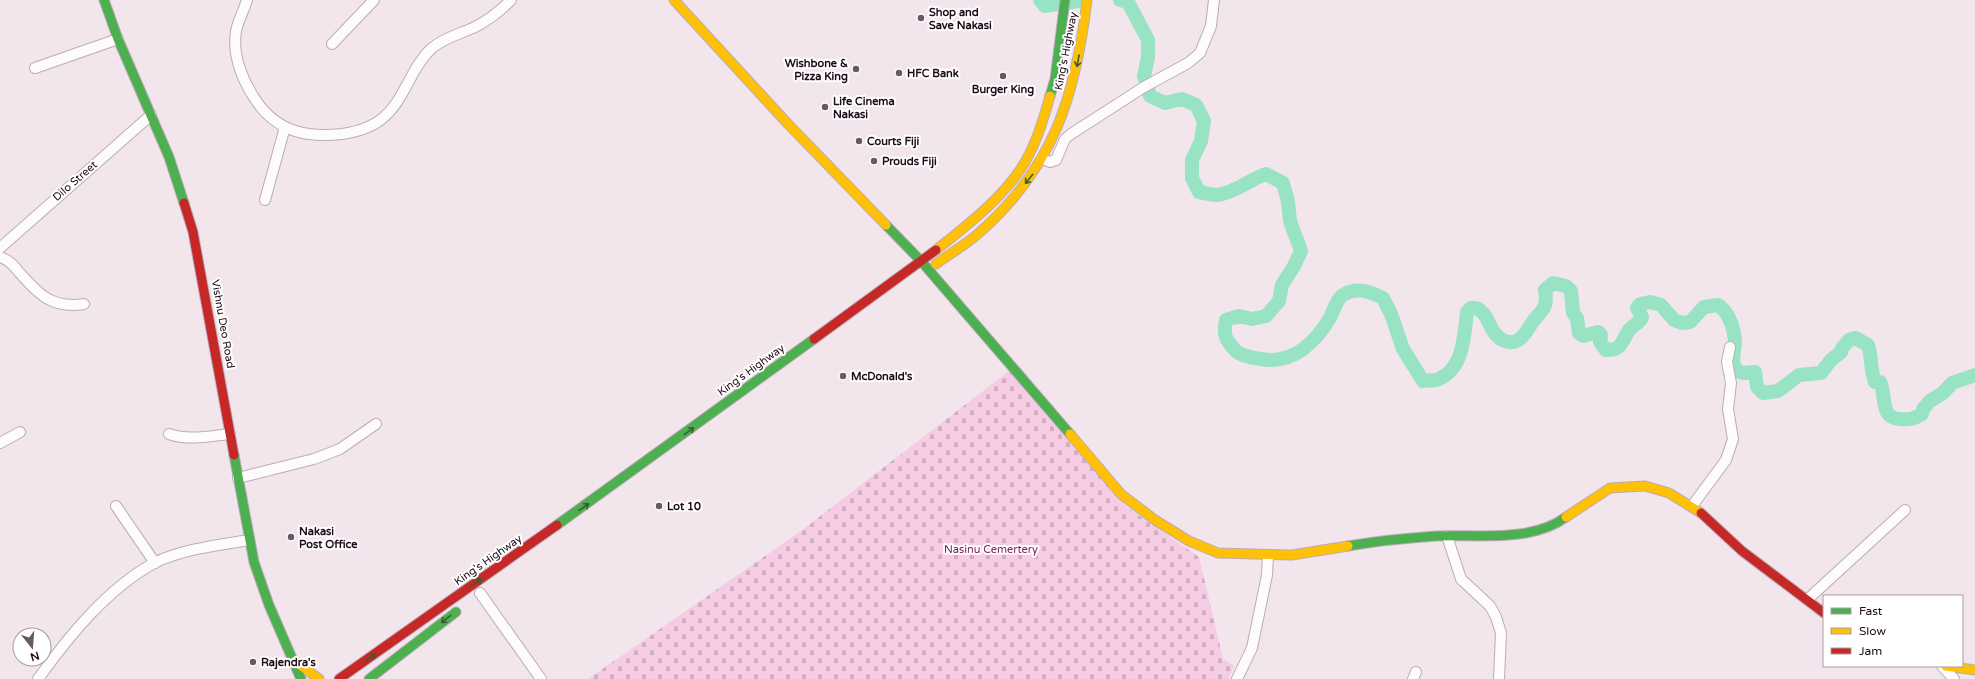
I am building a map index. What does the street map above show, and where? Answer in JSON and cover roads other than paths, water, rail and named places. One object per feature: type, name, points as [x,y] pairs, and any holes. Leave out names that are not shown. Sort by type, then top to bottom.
[{"type":"main road","name":"Vishnu Deo Road","points":[[104,0],[118,39],[178,182],[197,245],[249,540],[256,568],[269,605],[301,679]]},
{"type":"main road","points":[[674,0],[788,124],[921,261],[925,272],[1121,494],[1155,520],[1189,541],[1218,553],[1292,555],[1364,542],[1448,536],[1494,537],[1533,531],[1561,521],[1587,502],[1610,488],[1645,486],[1669,493],[1692,506],[1710,519],[1742,551],[1808,599],[1823,612]]},
{"type":"main road","name":"King's Highway","points":[[339,679],[586,505],[921,261],[972,222],[1000,196],[1021,169],[1043,121],[1055,79],[1065,0]]},
{"type":"main road","name":"King's Highway","points":[[925,272],[981,231],[1007,205],[1031,177],[1043,159],[1056,137],[1074,85],[1085,22],[1087,0]]},
{"type":"main road","points":[[369,679],[462,607]]},
{"type":"main road","points":[[293,660],[319,679]]},
{"type":"main road","points":[[1953,667],[1975,670]]},
{"type":"street","points":[[247,0],[236,30],[235,38],[241,74],[247,87],[266,113],[285,127],[310,136],[353,133],[384,117],[395,104],[431,49],[444,40],[494,17],[511,0]]},
{"type":"street","points":[[332,44],[374,0]]},
{"type":"street","points":[[1043,159],[1050,162],[1056,160],[1065,139],[1144,87],[1188,63],[1200,53],[1211,26],[1214,0]]},
{"type":"street","points":[[35,68],[118,39]]},
{"type":"street","name":"Dilo Street","points":[[0,248],[151,116]]},
{"type":"street","points":[[265,200],[285,127]]},
{"type":"street","points":[[0,257],[13,264],[34,290],[44,297],[55,303],[76,305],[84,304]]},
{"type":"street","points":[[1692,506],[1726,460],[1733,439],[1728,409],[1731,383],[1727,362],[1730,347]]},
{"type":"street","points":[[238,478],[314,459],[340,449],[376,424]]},
{"type":"street","points":[[0,443],[20,432]]},
{"type":"street","points":[[170,434],[179,438],[186,438],[230,434]]},
{"type":"street","points":[[116,506],[155,563]]},
{"type":"street","points":[[1808,599],[1905,510]]},
{"type":"street","points":[[1448,536],[1461,580],[1490,606],[1496,617],[1501,633],[1499,679]]},
{"type":"street","points":[[38,679],[54,657],[91,615],[121,586],[155,563],[199,549],[249,540]]},
{"type":"street","points":[[1237,679],[1252,648],[1267,575],[1268,555]]},
{"type":"street","points":[[480,593],[541,679]]},
{"type":"street","points":[[1943,667],[1954,679]]},
{"type":"waterway","points":[[1040,0],[1045,6],[1085,0]]},
{"type":"waterway","points":[[1120,0],[1128,2],[1148,40],[1148,57],[1144,76],[1150,96],[1165,103],[1182,99],[1196,105],[1204,121],[1201,141],[1192,160],[1192,178],[1199,192],[1218,195],[1237,189],[1266,174],[1283,183],[1288,202],[1290,221],[1301,251],[1294,266],[1282,285],[1279,301],[1266,316],[1252,319],[1239,316],[1226,320],[1225,333],[1227,340],[1237,352],[1243,355],[1273,360],[1293,355],[1302,350],[1311,343],[1325,326],[1339,299],[1348,292],[1358,290],[1383,298],[1391,314],[1403,349],[1423,381],[1437,380],[1447,374],[1454,367],[1458,359],[1463,340],[1467,312],[1471,308],[1476,308],[1481,311],[1492,330],[1499,338],[1505,341],[1515,342],[1526,333],[1542,311],[1545,303],[1545,290],[1553,283],[1566,286],[1571,291],[1573,313],[1577,318],[1579,333],[1583,336],[1598,332],[1601,335],[1600,342],[1606,350],[1612,350],[1619,347],[1630,328],[1641,319],[1642,317],[1637,308],[1640,304],[1650,302],[1661,305],[1674,320],[1682,323],[1690,322],[1704,307],[1718,305],[1728,316],[1732,326],[1735,341],[1733,359],[1735,367],[1742,373],[1755,372],[1757,387],[1763,393],[1778,391],[1799,375],[1821,373],[1831,360],[1841,352],[1842,348],[1849,340],[1855,338],[1868,345],[1875,382],[1880,382],[1886,411],[1893,418],[1909,419],[1919,416],[1922,414],[1923,409],[1930,401],[1943,393],[1952,383],[1975,375]]},
{"type":"place","name":"Shop and Save Nakasi","points":[[921,18]]},
{"type":"place","name":"Wishbone & Pizza King","points":[[856,69]]},
{"type":"place","name":"HFC Bank","points":[[899,73]]},
{"type":"place","name":"Burger King","points":[[1003,76]]},
{"type":"place","name":"Life Cinema Nakasi","points":[[825,107]]},
{"type":"place","name":"Courts Fiji","points":[[859,141]]},
{"type":"place","name":"Prouds Fiji","points":[[874,161]]},
{"type":"place","name":"McDonald's","points":[[843,376]]},
{"type":"place","name":"Lot 10","points":[[659,506]]},
{"type":"place","name":"Nakasi Post Office","points":[[291,537]]},
{"type":"place","name":"Rajendra's","points":[[253,662]]},
{"type":"park label","name":"Nasinu Cemertery","points":[[991,549]]}]
